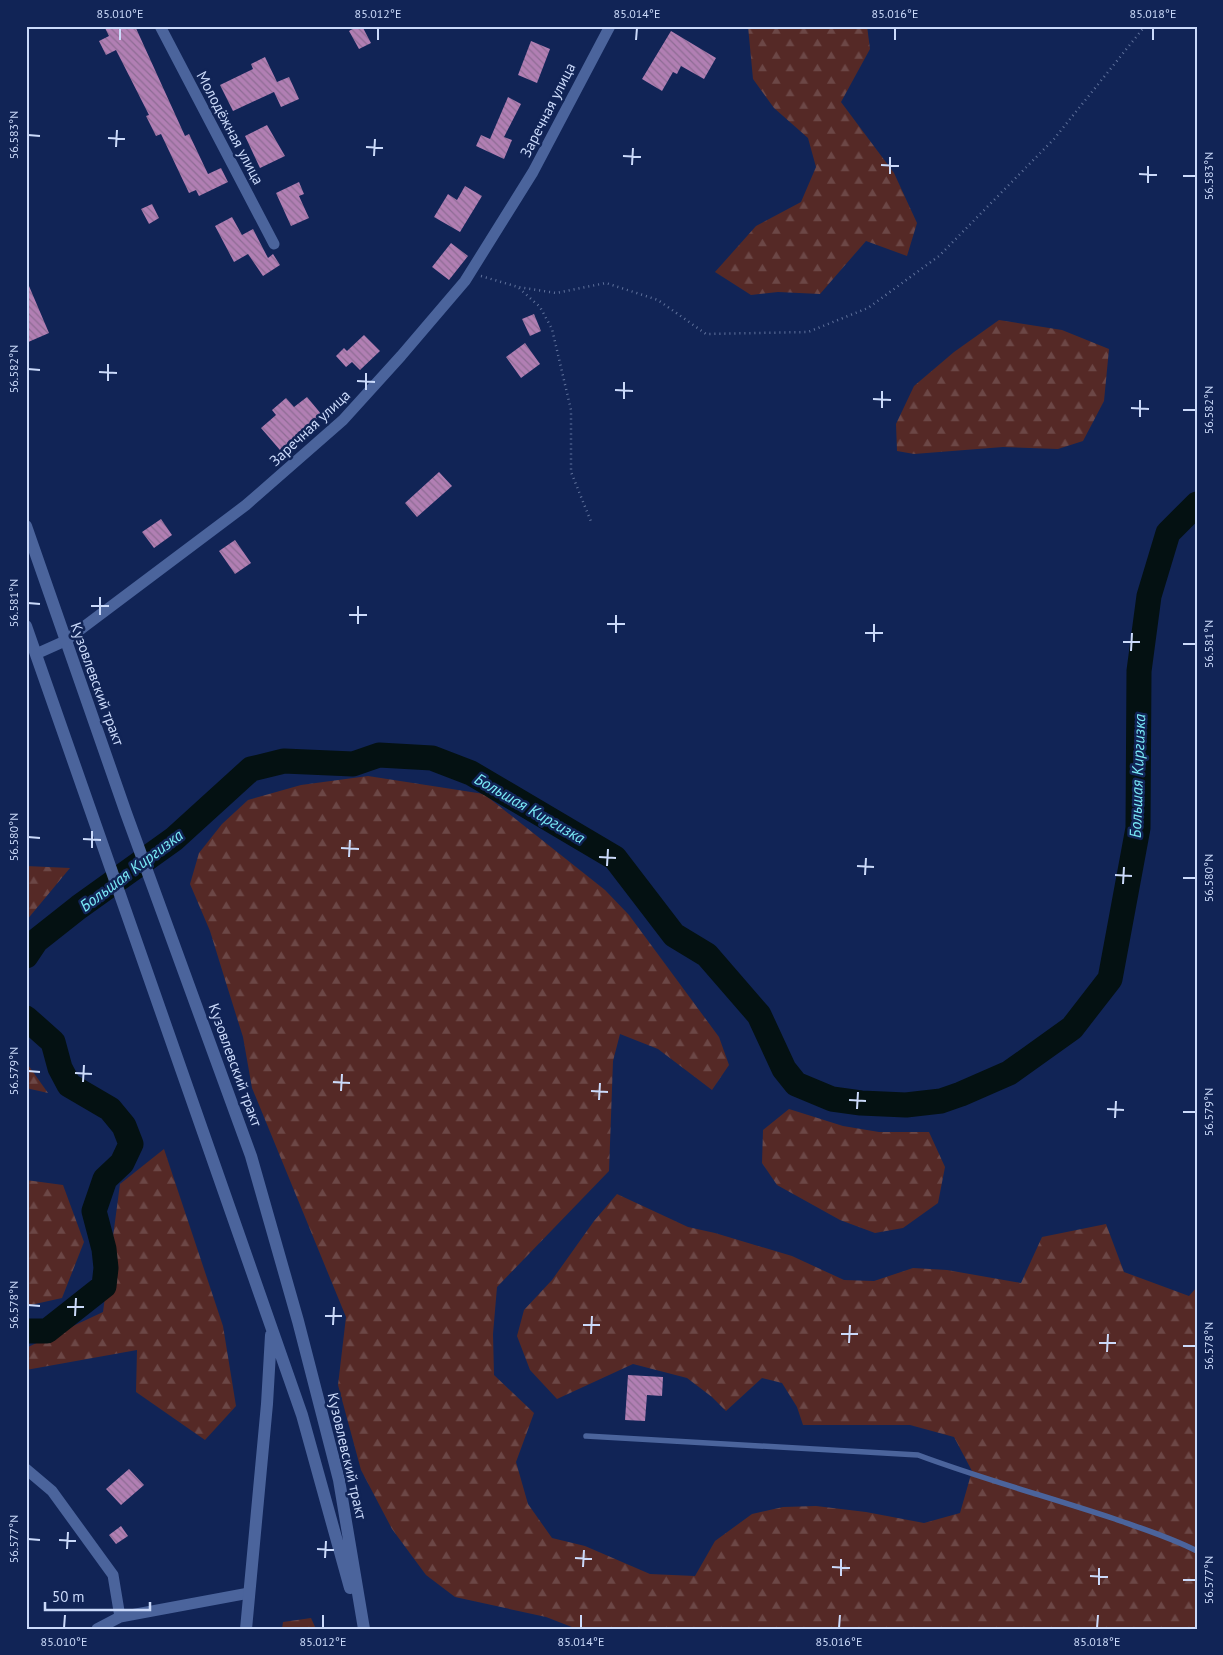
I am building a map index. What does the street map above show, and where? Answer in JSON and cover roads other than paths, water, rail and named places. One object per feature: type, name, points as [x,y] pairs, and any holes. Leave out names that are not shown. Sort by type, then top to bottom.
[{"type":"main road","name":"Кузовлевский тракт","points":[[26,526],[126,813],[251,1156],[295,1312],[339,1480],[363,1629]]},
{"type":"main road","name":"Кузовлевский тракт","points":[[26,626],[31,655],[96,829],[302,1415],[363,1629]]},
{"type":"main road","name":"Кузовлевский тракт","points":[[246,1629],[267,1404],[272,1327]]},
{"type":"street","name":"Молодёжная улица","points":[[160,26],[274,244]]},
{"type":"street","name":"Заречная улица","points":[[31,655],[65,642],[246,505],[344,420],[401,356],[470,272],[533,172],[610,26]]},
{"type":"street","points":[[26,1469],[52,1490],[113,1575],[120,1617]]},
{"type":"street","points":[[97,1629],[120,1617],[249,1593]]},
{"type":"lane","points":[[586,1436],[918,1455],[958,1470],[1056,1499],[1167,1537],[1197,1551]]},
{"type":"waterway","name":"Большая Киргизка","points":[[26,956],[36,941],[79,907],[174,839],[251,769],[284,761],[353,764],[379,755],[432,758],[471,773],[615,858],[674,935],[707,955],[759,1015],[784,1069],[796,1084],[832,1099],[861,1103],[906,1105],[941,1101],[961,1094],[1009,1073],[1072,1028],[1110,979],[1138,828],[1139,671],[1149,596],[1168,533],[1197,504]]},
{"type":"waterway","name":"Большая Киргизка","points":[[26,1018],[53,1042],[60,1068],[69,1085],[110,1109],[124,1126],[131,1144],[122,1163],[105,1179],[94,1211],[104,1249],[106,1268],[104,1286],[47,1331],[26,1331]]}]
